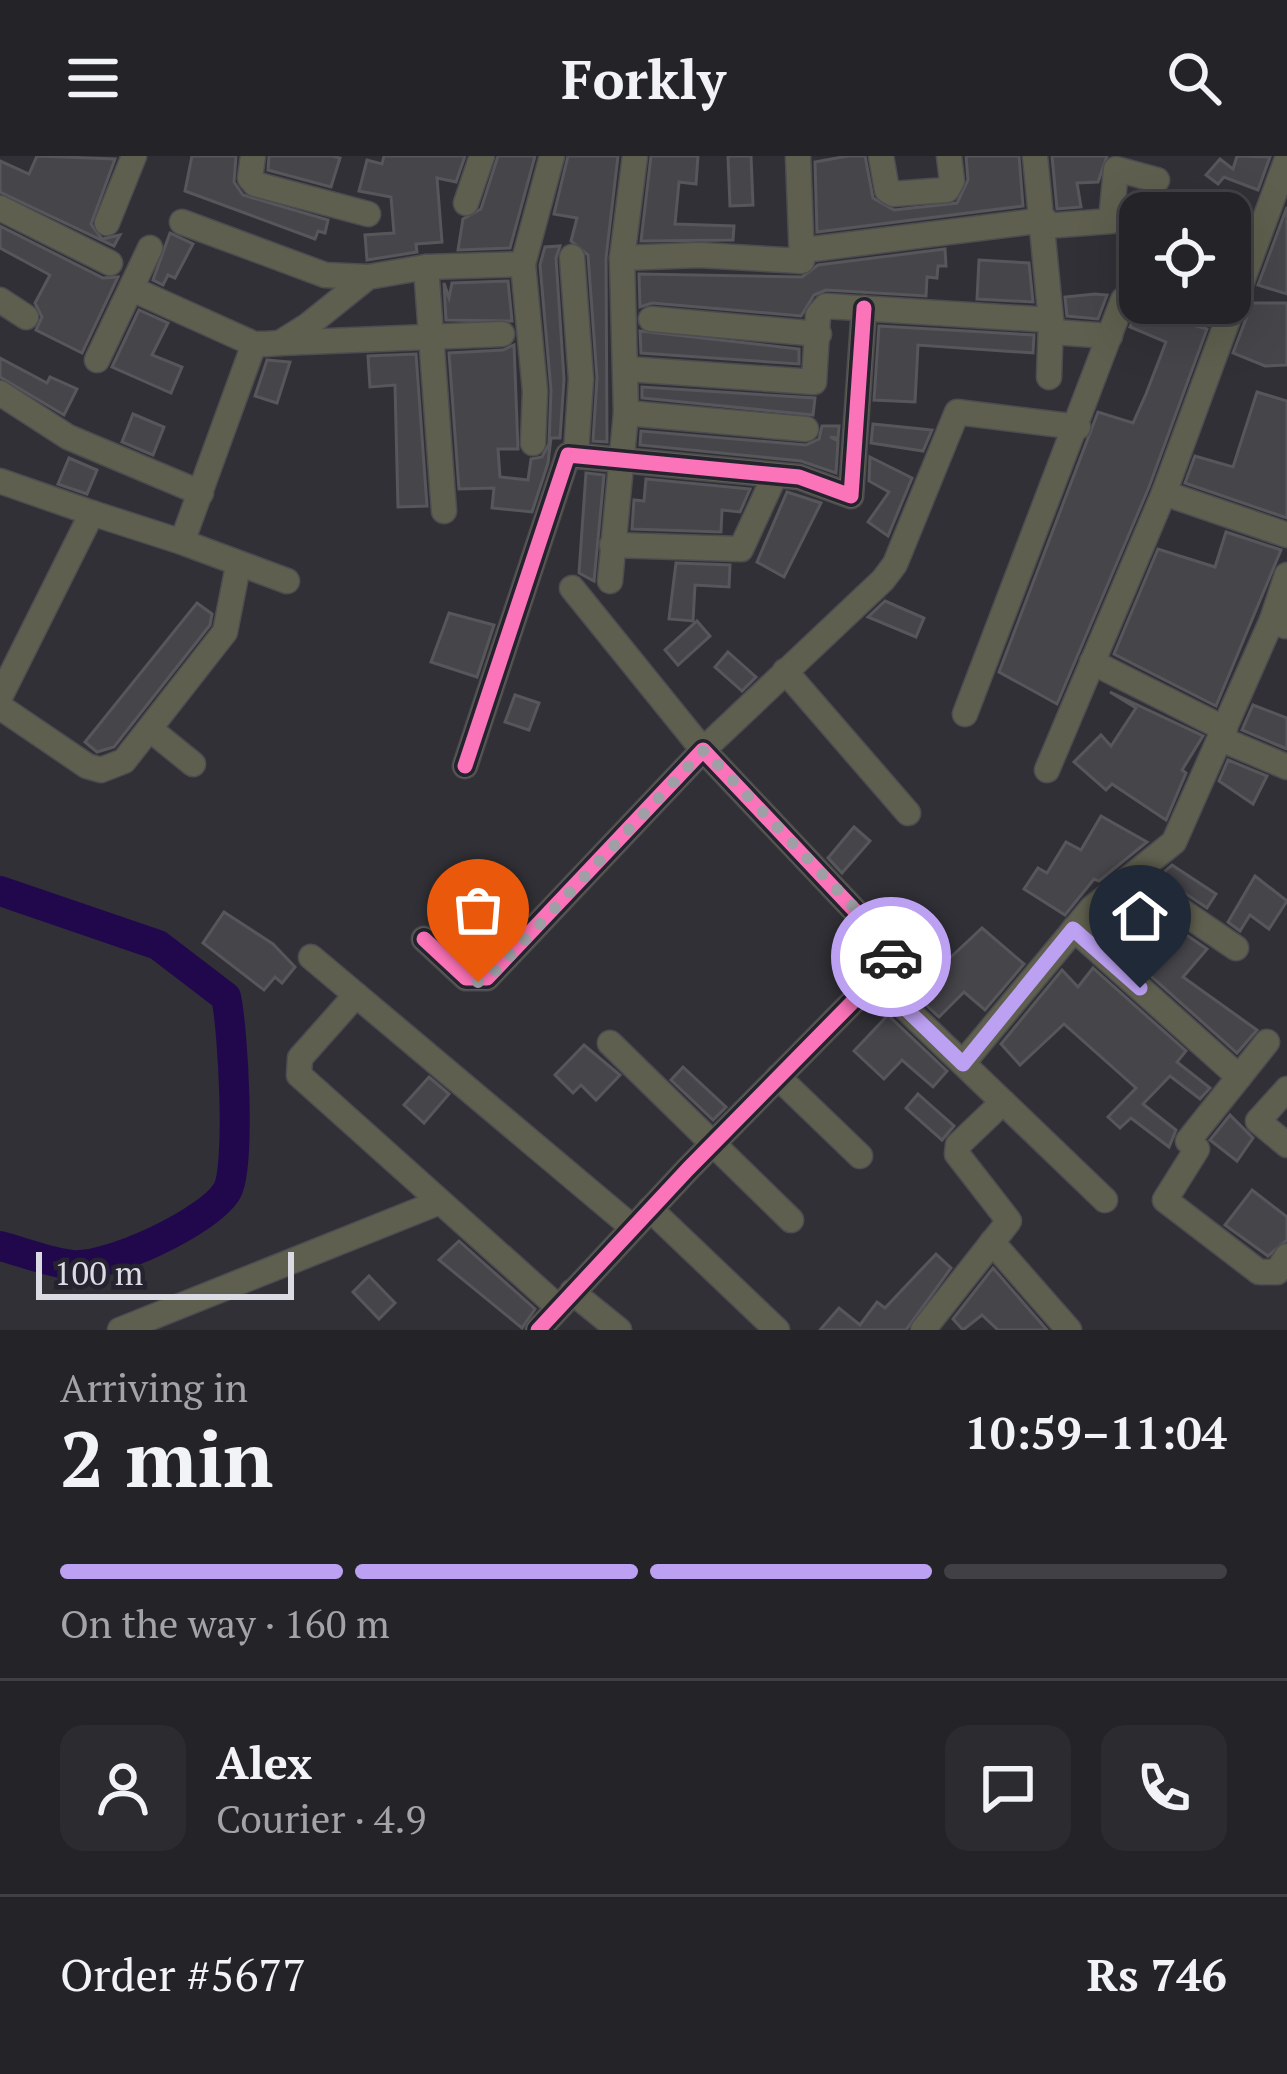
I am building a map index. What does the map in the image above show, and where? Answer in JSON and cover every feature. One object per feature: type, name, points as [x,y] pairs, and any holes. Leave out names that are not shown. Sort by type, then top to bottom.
[{"type":"street","points":[[107,223],[134,156]]},
{"type":"street","points":[[253,156],[250,178],[255,184],[368,214]]},
{"type":"street","points":[[466,203],[482,156]]},
{"type":"street","points":[[533,442],[536,392],[523,264],[552,156]]},
{"type":"street","points":[[610,581],[626,413],[622,258],[635,156]]},
{"type":"street","points":[[622,258],[699,255],[802,261],[798,156]]},
{"type":"street","points":[[881,156],[887,190],[893,194],[946,190],[952,181],[949,156]]},
{"type":"street","points":[[1035,156],[1053,332],[1110,336]]},
{"type":"street","points":[[1251,256],[1287,159]]},
{"type":"street","points":[[805,250],[1045,223],[1111,221],[1116,170],[1157,180]]},
{"type":"street","points":[[0,208],[110,263]]},
{"type":"street","points":[[182,222],[325,274],[368,277],[426,267],[523,264]]},
{"type":"street","points":[[97,360],[150,248]]},
{"type":"street","points":[[572,257],[581,379],[576,453]]},
{"type":"street","points":[[426,267],[444,511]]},
{"type":"street","points":[[280,343],[368,277]]},
{"type":"street","points":[[132,289],[254,344],[502,334]]},
{"type":"street","points":[[0,300],[26,316]]},
{"type":"street","points":[[627,369],[808,384],[816,377],[822,307],[1051,320]]},
{"type":"street","points":[[465,766],[566,458],[576,453],[799,477],[846,497],[853,492],[864,308]]},
{"type":"street","points":[[965,714],[1119,311]]},
{"type":"street","points":[[651,319],[819,334]]},
{"type":"street","points":[[1048,376],[1051,320]]},
{"type":"street","points":[[1047,770],[1164,493],[1226,324]]},
{"type":"street","points":[[182,542],[254,344]]},
{"type":"street","points":[[0,393],[68,437],[201,494]]},
{"type":"street","points":[[424,939],[466,978],[488,979],[704,750],[895,564],[957,412],[1078,428]]},
{"type":"street","points":[[626,413],[806,429]]},
{"type":"street","points":[[612,545],[741,548],[775,475]]},
{"type":"street","points":[[0,481],[287,581]]},
{"type":"street","points":[[1164,493],[1287,535]]},
{"type":"street","points":[[0,697],[92,513]]},
{"type":"street","points":[[0,707],[100,770],[124,760],[225,632],[238,566]]},
{"type":"street","points":[[963,1064],[1073,929],[1109,893],[1174,842],[1279,624],[1287,575]]},
{"type":"street","points":[[538,1330],[891,958],[885,940],[704,750],[572,588]]},
{"type":"street","points":[[1092,662],[1287,767]]},
{"type":"street","points":[[785,671],[908,812]]},
{"type":"street","points":[[151,730],[193,764]]},
{"type":"street","points":[[1133,878],[1236,948]]},
{"type":"street","points":[[1073,929],[1239,1076]]},
{"type":"street","points":[[310,957],[777,1330]]},
{"type":"street","points":[[875,979],[1105,1201]]},
{"type":"street","points":[[356,995],[300,1058],[299,1075],[437,1203],[565,1300],[619,1330]]},
{"type":"street","points":[[1267,1042],[1192,1145],[1165,1200],[1259,1272],[1277,1272],[1287,1256]]},
{"type":"street","points":[[610,1043],[791,1220]]},
{"type":"street","points":[[778,1076],[860,1156]]},
{"type":"street","points":[[1287,1089],[1258,1120],[1287,1145]]},
{"type":"street","points":[[923,1330],[1005,1230],[1006,1214],[957,1154],[958,1145],[1003,1102]]},
{"type":"street","points":[[120,1330],[437,1203]]},
{"type":"street","points":[[992,1242],[1069,1330]]},
{"type":"building","points":[[37,156],[115,159],[91,224],[102,239],[120,235],[114,246],[0,192],[0,161],[29,174]]},
{"type":"building","points":[[192,156],[236,156],[234,182],[243,195],[328,220],[325,233],[318,231],[315,239],[185,191]]},
{"type":"building","points":[[269,156],[340,158],[331,187],[268,170]]},
{"type":"building","points":[[384,156],[465,156],[456,182],[437,178],[442,242],[416,244],[417,252],[367,260],[365,235],[394,233],[391,197],[359,191],[367,160],[382,164]]},
{"type":"building","points":[[498,156],[535,156],[510,248],[458,250],[463,219],[481,209]]},
{"type":"building","points":[[568,156],[618,156],[606,258],[607,442],[593,441],[597,378],[588,255],[571,241],[577,218],[554,214]]},
{"type":"building","points":[[651,156],[698,156],[696,184],[679,182],[675,224],[734,226],[733,240],[641,241]]},
{"type":"building","points":[[728,156],[751,156],[753,205],[730,206]]},
{"type":"building","points":[[865,156],[873,198],[894,210],[957,203],[968,180],[966,156],[1019,156],[1023,206],[817,232],[815,162]]},
{"type":"building","points":[[1052,156],[1107,156],[1098,182],[1077,183],[1081,207],[1057,209]]},
{"type":"building","points":[[1237,156],[1270,157],[1258,190],[1224,177],[1218,184],[1206,175],[1220,159],[1233,169]]},
{"type":"building","points":[[1287,207],[1287,294],[1258,285]]},
{"type":"building","points":[[0,226],[103,278],[118,277],[82,353],[36,330],[42,317],[35,303],[50,275],[0,248]]},
{"type":"building","points":[[170,233],[193,244],[175,278],[168,275],[163,285],[153,280]]},
{"type":"building","points":[[560,246],[556,258],[564,379],[560,438],[551,438],[532,512],[492,508],[494,488],[459,489],[449,353],[503,350],[514,345],[518,449],[498,449],[500,477],[528,480],[531,459],[542,457],[549,444],[551,390],[540,265],[545,247]]},
{"type":"building","points":[[945,249],[946,266],[938,266],[937,278],[927,277],[926,296],[826,290],[814,295],[801,316],[652,303],[640,307],[639,274],[802,277],[818,265]]},
{"type":"building","points":[[979,260],[1029,263],[1033,302],[977,299]]},
{"type":"building","points":[[508,281],[512,321],[446,320],[444,283],[449,298],[452,283]]},
{"type":"building","points":[[1107,295],[1098,319],[1067,316],[1065,297]]},
{"type":"building","points":[[1287,303],[1287,365],[1265,366],[1233,353],[1244,324],[1251,324],[1251,306]]},
{"type":"building","points":[[139,310],[168,323],[152,355],[182,367],[171,393],[112,367]]},
{"type":"building","points":[[1190,324],[1207,329],[1149,487],[1057,704],[999,672],[1098,412],[1133,423],[1166,342],[1130,327]]},
{"type":"building","points":[[879,326],[1034,335],[1033,353],[918,345],[915,402],[874,400]]},
{"type":"building","points":[[640,331],[799,349],[799,364],[641,353]]},
{"type":"building","points":[[416,354],[427,506],[398,507],[395,385],[370,387],[368,356]]},
{"type":"building","points":[[0,358],[47,383],[50,377],[77,389],[64,415],[0,377]]},
{"type":"building","points":[[267,360],[290,362],[277,403],[255,396]]},
{"type":"building","points":[[642,387],[815,398],[813,415],[642,398]]},
{"type":"building","points":[[1257,392],[1287,401],[1287,518],[1185,483],[1195,456],[1233,467]]},
{"type":"building","points":[[133,414],[164,427],[153,455],[122,442]]},
{"type":"building","points":[[873,424],[932,430],[923,451],[871,443]]},
{"type":"building","points":[[822,426],[839,426],[838,438],[830,437],[838,441],[836,473],[801,461],[640,445],[641,431],[806,445],[819,439]]},
{"type":"building","points":[[870,457],[912,478],[888,536],[868,522],[889,492],[869,481]]},
{"type":"building","points":[[69,458],[97,470],[87,494],[58,484]]},
{"type":"building","points":[[586,473],[604,475],[594,581],[579,573]]},
{"type":"building","points":[[646,479],[750,489],[740,512],[722,510],[721,532],[632,529],[634,500],[644,501]]},
{"type":"building","points":[[787,492],[821,503],[784,577],[757,562]]},
{"type":"building","points":[[1226,532],[1281,550],[1216,706],[1114,654],[1158,549],[1215,567]]},
{"type":"building","points":[[676,563],[730,565],[729,587],[695,585],[693,621],[669,619]]},
{"type":"building","points":[[885,601],[924,618],[916,637],[868,617]]},
{"type":"building","points":[[197,603],[212,614],[210,625],[114,747],[97,752],[85,742]]},
{"type":"building","points":[[449,613],[494,625],[477,677],[431,662]]},
{"type":"building","points":[[697,621],[710,636],[678,665],[665,650]]},
{"type":"building","points":[[728,652],[756,677],[742,691],[715,667]]},
{"type":"building","points":[[1110,692],[1203,736],[1182,770],[1186,773],[1166,820],[1112,784],[1106,790],[1074,762],[1101,735],[1111,746],[1136,708]]},
{"type":"building","points":[[515,695],[539,703],[529,730],[505,722]]},
{"type":"building","points":[[1253,705],[1287,718],[1287,749],[1242,730]]},
{"type":"building","points":[[1228,760],[1267,776],[1253,804],[1219,781]]},
{"type":"building","points":[[1101,816],[1147,842],[1099,881],[1094,879],[1065,915],[1024,889],[1038,868],[1047,873],[1066,842],[1081,850]]},
{"type":"building","points":[[854,827],[870,841],[842,873],[828,858]]},
{"type":"building","points":[[1172,865],[1216,894],[1207,908],[1159,876]]},
{"type":"building","points":[[1255,876],[1287,901],[1269,929],[1250,915],[1240,931],[1228,922]]},
{"type":"building","points":[[224,912],[273,944],[295,967],[282,983],[275,977],[264,990],[203,943]]},
{"type":"building","points":[[1169,923],[1207,949],[1183,977],[1257,1030],[1237,1053],[1143,969],[1155,954],[1149,949]]},
{"type":"building","points":[[982,928],[1024,964],[985,1010],[964,992],[939,1017],[898,979],[903,969],[920,986]]},
{"type":"building","points":[[1093,968],[1186,1051],[1177,1062],[1210,1088],[1200,1099],[1170,1076],[1143,1104],[1176,1130],[1169,1147],[1131,1118],[1120,1128],[1108,1117],[1136,1088],[1064,1024],[1020,1065],[1001,1044],[1062,970],[1078,987]]},
{"type":"building","points":[[888,1015],[947,1071],[933,1087],[902,1060],[884,1079],[854,1051]]},
{"type":"building","points":[[584,1045],[620,1075],[596,1100],[581,1085],[573,1093],[555,1075]]},
{"type":"building","points":[[683,1067],[726,1107],[713,1120],[671,1080]]},
{"type":"building","points":[[429,1077],[449,1094],[424,1123],[404,1105]]},
{"type":"building","points":[[918,1094],[954,1126],[942,1140],[906,1108]]},
{"type":"building","points":[[1230,1115],[1253,1138],[1237,1161],[1210,1140]]},
{"type":"building","points":[[1252,1190],[1287,1217],[1287,1240],[1268,1256],[1225,1225]]},
{"type":"building","points":[[459,1241],[535,1309],[522,1328],[439,1260]]},
{"type":"building","points":[[936,1254],[951,1268],[906,1330],[820,1330],[839,1308],[860,1325],[877,1302],[885,1308]]},
{"type":"building","points":[[993,1268],[1047,1330],[998,1330],[982,1315],[963,1330],[953,1319]]},
{"type":"building","points":[[369,1276],[395,1303],[379,1319],[353,1292]]},
{"type":"waterway","points":[[0,891],[158,945],[226,997],[235,1127],[227,1191],[200,1216],[156,1241],[108,1259],[72,1265],[0,1246]]},
{"type":"cycle path","points":[[465,766],[568,455],[799,477],[851,496],[864,308]]},
{"type":"cycle path","points":[[424,939],[466,978],[487,978],[703,750],[891,949],[886,968],[538,1330]]},
{"type":"way so far","points":[[478,982],[488,979],[704,750],[885,940],[891,957]]},
{"type":"route","points":[[891,957],[875,979],[963,1064],[1073,929],[1140,988]]}]
